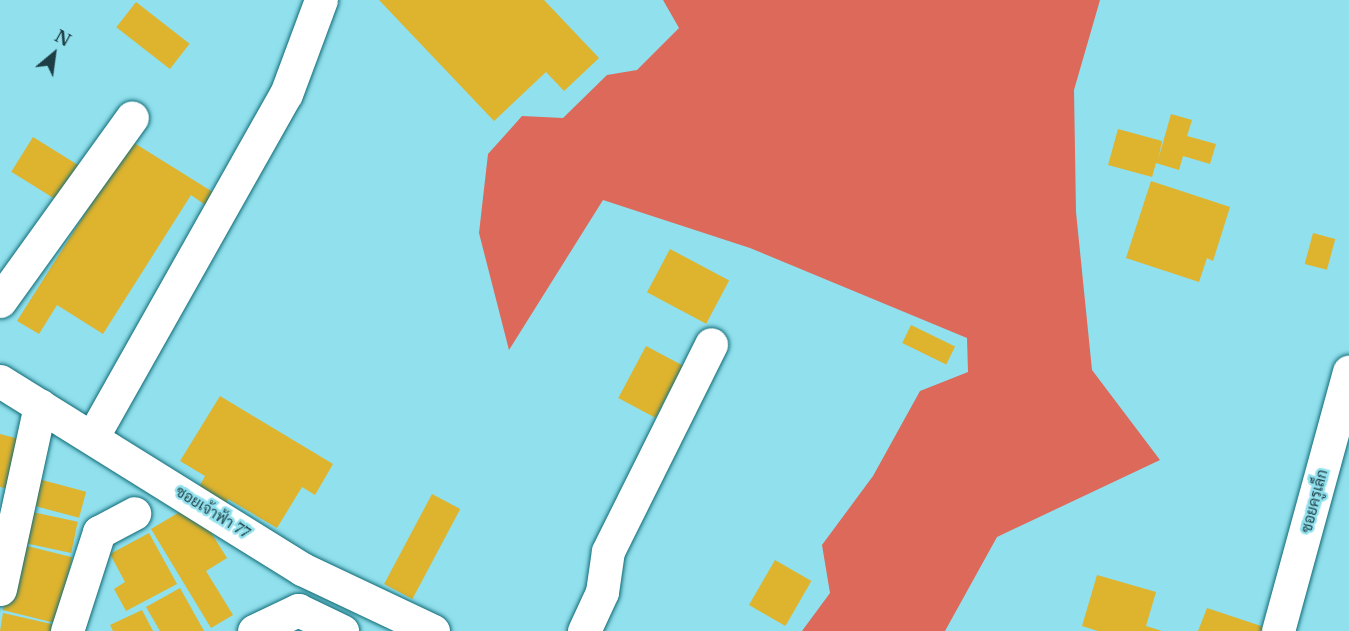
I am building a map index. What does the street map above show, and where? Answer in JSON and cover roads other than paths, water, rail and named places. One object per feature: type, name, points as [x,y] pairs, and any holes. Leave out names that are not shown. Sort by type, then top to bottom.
[{"type":"street","points":[[93,436],[285,94],[321,0]]},
{"type":"street","points":[[0,301],[132,117]]},
{"type":"street","points":[[584,631],[602,592],[608,550],[711,344]]},
{"type":"street","name":"ซอยเจ้าฟ้า 77","points":[[0,381],[93,436],[302,569],[433,631]]},
{"type":"street","name":"ซอยครูเล็ก","points":[[1278,631],[1347,386]]},
{"type":"street","points":[[0,589],[40,405]]},
{"type":"street","points":[[67,631],[99,532],[134,513]]},
{"type":"street","points":[[254,631],[298,610],[342,631]]}]
